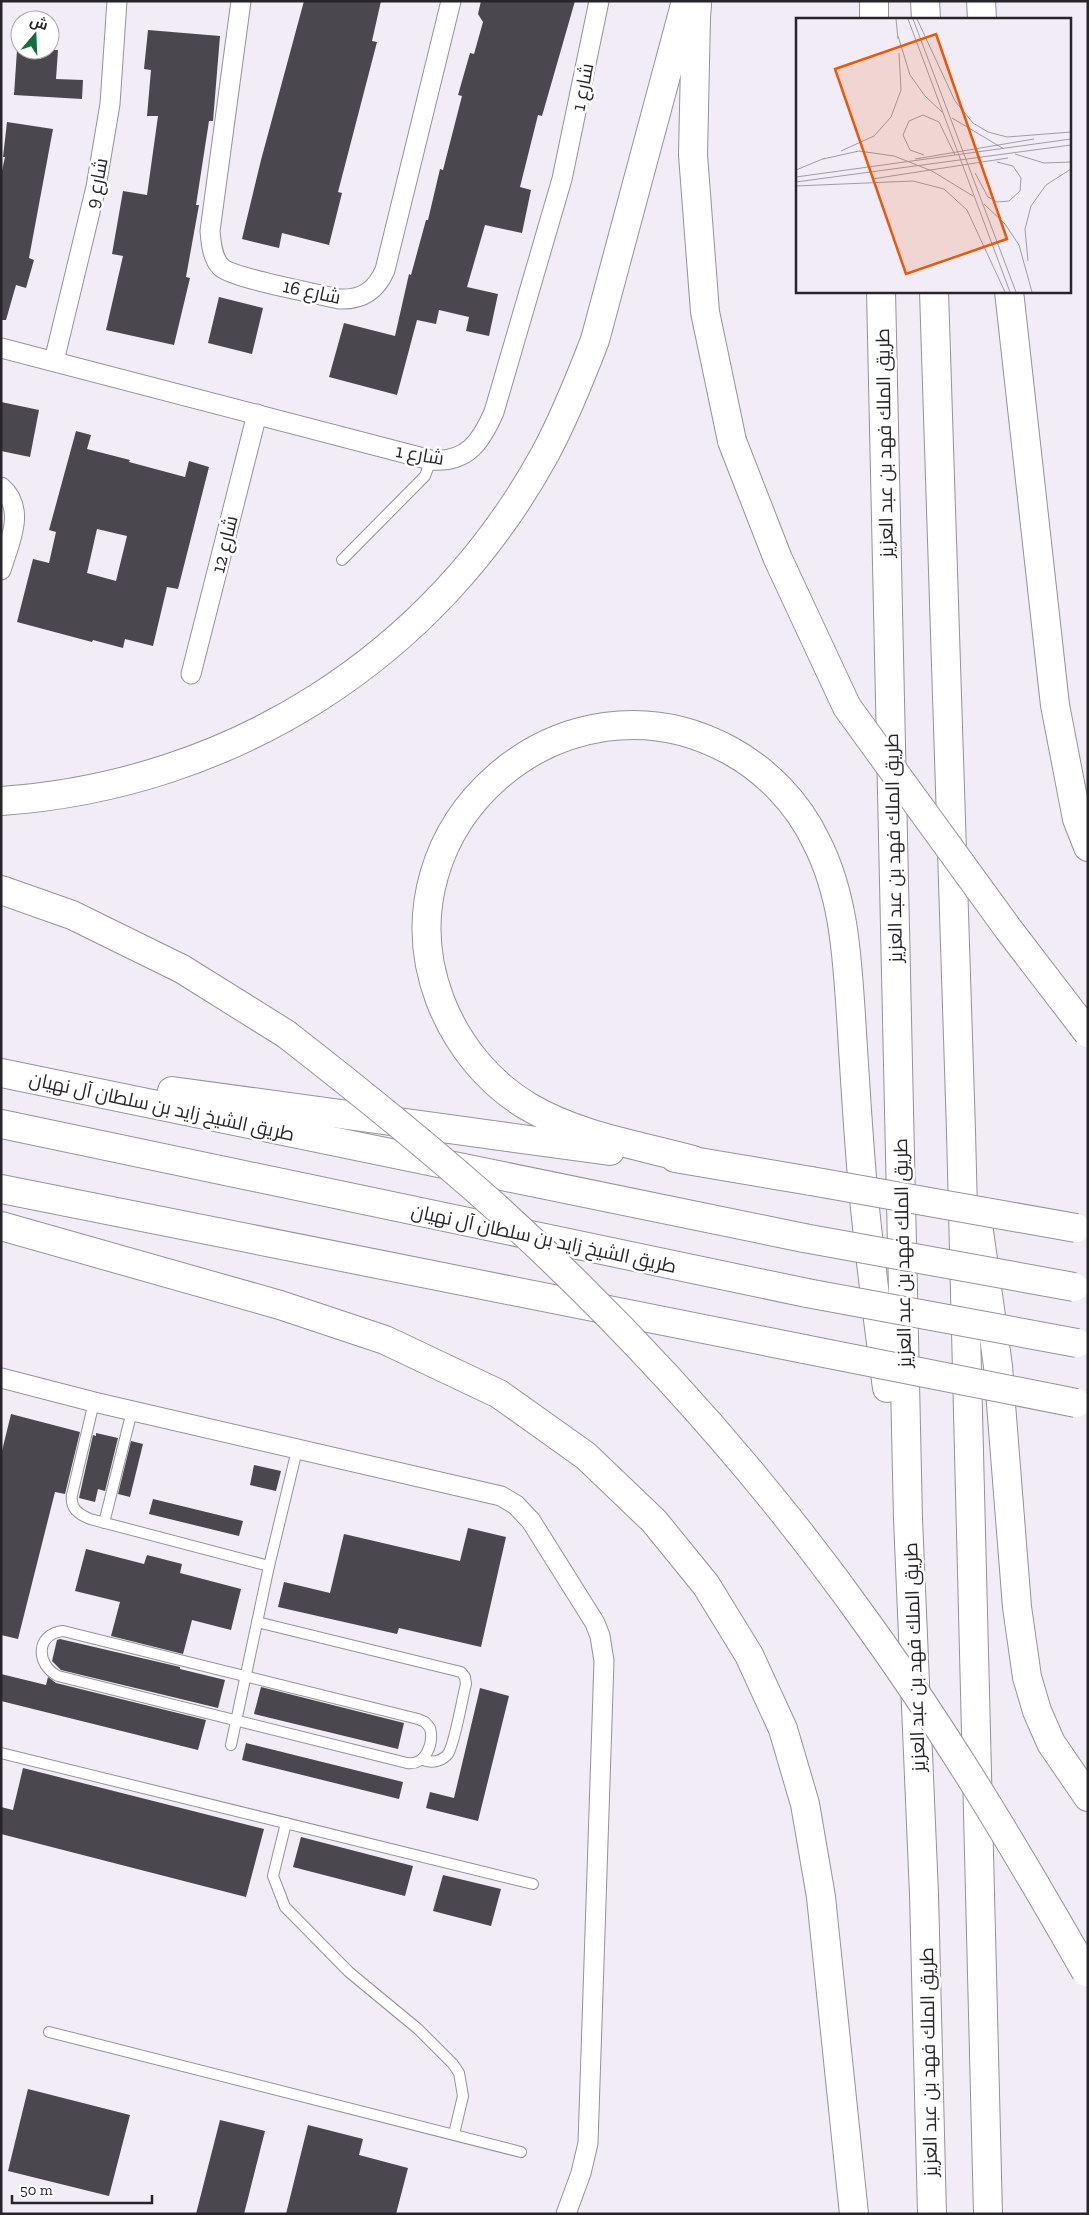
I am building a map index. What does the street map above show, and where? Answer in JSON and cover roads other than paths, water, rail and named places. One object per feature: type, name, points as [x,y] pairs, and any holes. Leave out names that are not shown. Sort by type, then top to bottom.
[{"type":"highway","points":[[1,801],[39,798],[100,788],[151,775],[236,742],[287,716],[335,687],[382,653],[418,621],[450,588],[488,541],[545,455],[580,379],[595,340],[686,1]]},
{"type":"highway","points":[[698,1],[693,155],[705,312],[732,441],[778,559],[847,707],[1008,930],[1088,1033]]},
{"type":"highway","points":[[874,1],[874,18]]},
{"type":"highway","points":[[925,1],[926,18]]},
{"type":"highway","points":[[981,1],[982,18]]},
{"type":"highway","name":"طريق الملك فهد بن عبد العزيز","points":[[880,292],[908,1519],[924,1894],[932,2214]]},
{"type":"highway","points":[[934,292],[961,1131],[988,2214]]},
{"type":"highway","points":[[1009,292],[1055,705],[1077,819],[1088,847]]},
{"type":"highway","points":[[692,1160],[564,1124],[521,1102],[494,1081],[465,1049],[444,1011],[435,984],[428,946],[429,901],[439,863],[456,828],[481,793],[516,762],[557,739],[580,732],[611,726],[651,725],[698,736],[719,745],[757,768],[790,800],[812,832],[825,860],[840,911],[845,940],[861,1166],[870,1254],[886,1382],[908,1519]]},
{"type":"highway","points":[[1,890],[72,915],[182,969],[286,1034],[394,1119],[499,1210],[598,1306],[693,1407],[782,1512],[866,1622],[955,1752],[1018,1853],[1087,1975]]},
{"type":"highway","name":"طريق الشيخ زايد بن سلطان آل نهيان","points":[[1,1073],[804,1238],[1081,1289]]},
{"type":"highway","points":[[38,1081],[95,1082],[151,1088],[452,1131],[692,1160],[1082,1229]]},
{"type":"highway","name":"طريق الشيخ زايد بن سلطان آل نهيان","points":[[1,1124],[807,1294],[1082,1344]]},
{"type":"highway","points":[[961,1131],[976,1209],[996,1346],[1017,1607],[1027,1677],[1037,1711],[1052,1743],[1070,1773],[1088,1797]]},
{"type":"highway","points":[[1,1189],[1082,1404]]},
{"type":"highway","points":[[1,1226],[280,1305],[386,1340],[498,1394],[586,1456],[654,1521],[706,1585],[749,1655],[783,1729],[805,1804],[821,1897],[854,2214]]},
{"type":"street","name":"شارع 9","points":[[54,361],[98,179],[110,104],[117,1]]},
{"type":"street","name":"شارع 16","points":[[241,1],[210,231],[214,254],[221,267],[229,272],[339,299],[351,299],[362,296],[373,289],[385,270],[451,1]]},
{"type":"street","name":"شارع 1","points":[[1,348],[431,460],[446,461],[456,459],[468,451],[483,435],[494,412],[562,179],[599,1]]},
{"type":"street","name":"شارع 12","points":[[191,674],[257,414]]},
{"type":"street","points":[[1,487],[12,499],[15,516],[1,570]]},
{"type":"street","points":[[1,1378],[296,1450],[501,1496],[524,1512],[531,1521],[588,1611],[600,1636],[604,1661],[588,2143],[581,2173],[566,2214]]},
{"type":"lane","points":[[342,560],[425,476],[431,460]]},
{"type":"lane","points":[[94,1402],[71,1500],[73,1507],[79,1514],[104,1523],[269,1566]]},
{"type":"lane","points":[[104,1523],[132,1411]]},
{"type":"lane","points":[[231,1745],[296,1450]]},
{"type":"lane","points":[[257,1622],[460,1672],[465,1677],[466,1684],[450,1750],[441,1760],[428,1762],[423,1760],[407,1763],[58,1676],[46,1668],[42,1655],[42,1648],[45,1642],[53,1634],[72,1632],[425,1722],[430,1728],[431,1734],[428,1750],[423,1760]]},
{"type":"lane","points":[[1,1753],[533,1884]]},
{"type":"lane","points":[[286,1823],[273,1876],[286,1907],[349,1972],[418,2028],[453,2064],[459,2073],[464,2096],[454,2134]]},
{"type":"lane","points":[[48,2032],[521,2152]]}]
